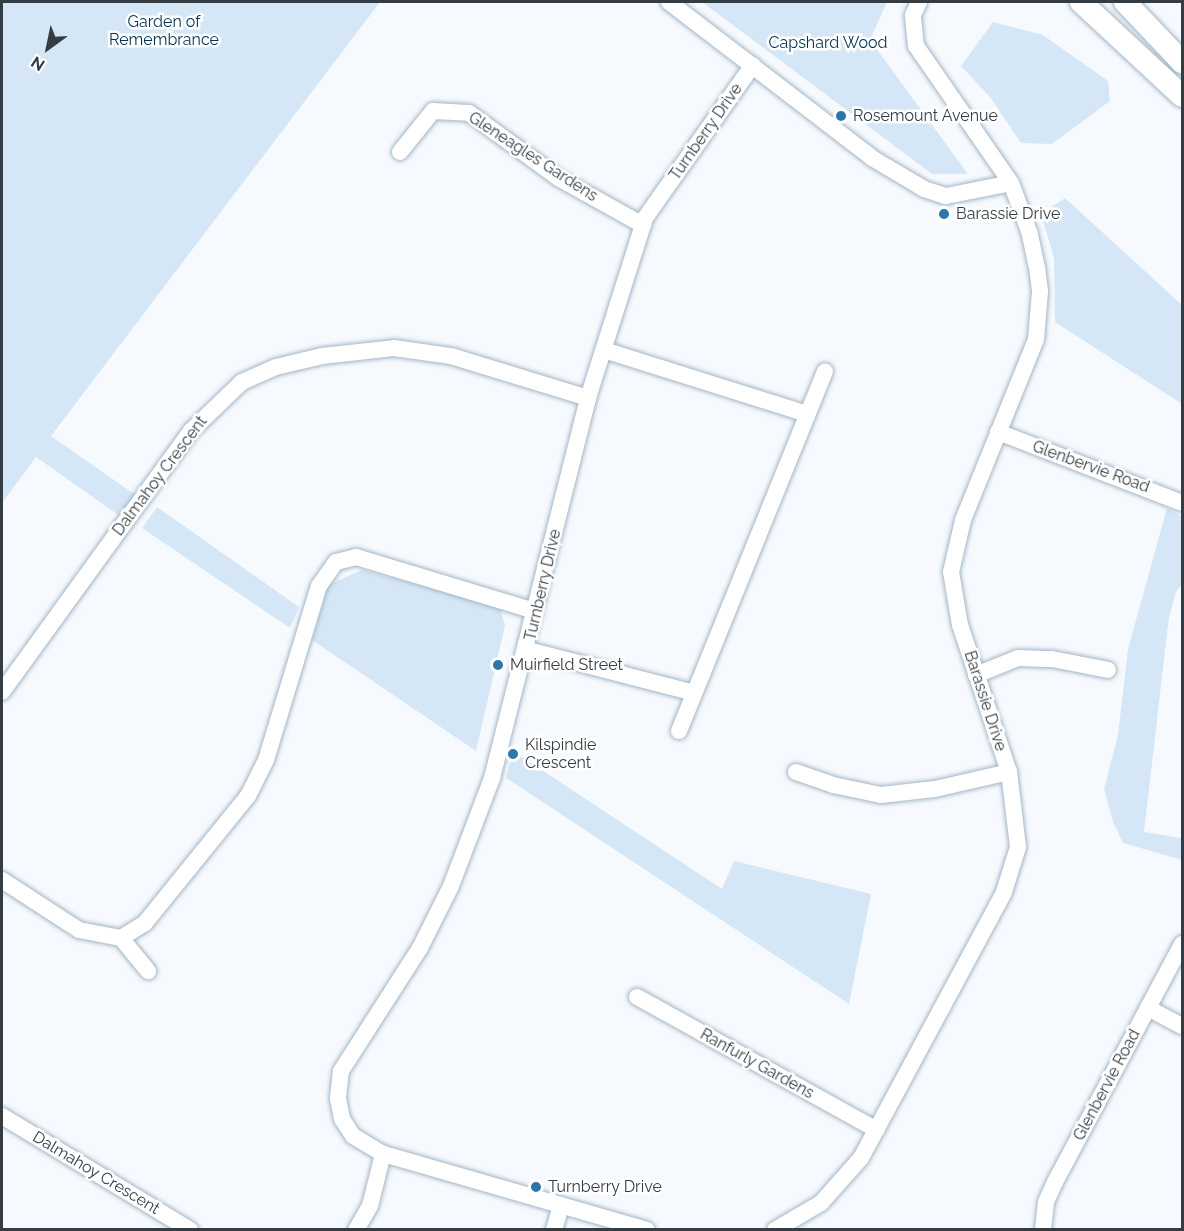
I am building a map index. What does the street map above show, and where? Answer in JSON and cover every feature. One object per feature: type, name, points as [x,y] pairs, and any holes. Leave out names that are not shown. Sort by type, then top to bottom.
[{"type":"main road","points":[[1082,2],[1182,96]]},
{"type":"main road","points":[[1125,2],[1182,62]]},
{"type":"street","points":[[669,2],[872,158],[924,189],[946,196],[1011,183]]},
{"type":"street","name":"Barassie Drive","points":[[775,1230],[821,1203],[845,1179],[877,1130],[1012,873],[1018,824],[1009,772],[960,625],[951,572],[956,543],[1036,339],[1040,291],[1030,234],[1011,183],[923,62],[912,32],[918,2]]},
{"type":"street","name":"Turnberry Drive","points":[[561,1206],[383,1154],[353,1136],[342,1119],[338,1098],[341,1071],[420,948],[451,886],[492,778],[528,650],[535,611],[588,398],[643,225],[753,65]]},
{"type":"street","name":"Gleneagles Gardens","points":[[400,152],[433,111],[469,113],[560,178],[643,225]]},
{"type":"street","name":"Dalmahoy Crescent","points":[[2,692],[191,431],[242,382],[276,368],[322,356],[394,348],[451,356],[588,398]]},
{"type":"street","points":[[604,350],[807,414]]},
{"type":"street","points":[[679,731],[825,370]]},
{"type":"street","name":"Glenbervie Road","points":[[998,432],[1182,503]]},
{"type":"street","points":[[121,938],[146,923],[248,796],[266,760],[319,586],[336,562],[356,557],[535,611]]},
{"type":"street","points":[[528,650],[694,693]]},
{"type":"street","points":[[976,675],[1018,658],[1052,659],[1108,670]]},
{"type":"street","points":[[796,772],[881,795],[935,789],[1009,772]]},
{"type":"street","points":[[2,880],[79,930],[121,938],[148,971]]},
{"type":"street","name":"Glenbervie Road","points":[[1043,1230],[1046,1202],[1182,944]]},
{"type":"street","name":"Ranfurly Gardens","points":[[637,997],[877,1130]]},
{"type":"street","points":[[1148,1008],[1182,1026]]},
{"type":"street","name":"Dalmahoy Crescent","points":[[2,1116],[190,1230]]},
{"type":"street","points":[[356,1230],[370,1206],[383,1154]]},
{"type":"street","points":[[554,1230],[561,1206],[647,1230]]},
{"type":"green space","name":"Garden of Remembrance","points":[[2,2],[380,2],[51,436],[137,496],[121,517],[36,457],[2,503]]},
{"type":"green space","name":"Capshard Wood","points":[[702,2],[887,2],[870,40],[968,174],[932,174]]},
{"type":"green space","points":[[993,22],[1043,35],[1108,81],[1110,101],[1052,144],[1021,143],[990,97],[961,66]]},
{"type":"green space","points":[[1065,198],[1182,305],[1182,404],[1055,322],[1054,258],[1041,214]]},
{"type":"green space","points":[[157,507],[299,607],[290,628],[142,528]]},
{"type":"green space","points":[[1167,508],[1182,517],[1182,585],[1176,592],[1169,617],[1144,832],[1182,838],[1182,860],[1123,843],[1113,822],[1104,789],[1118,735],[1128,649]]},
{"type":"green space","points":[[362,570],[500,607],[505,626],[476,751],[312,640],[328,585]]},
{"type":"green space","points":[[513,751],[722,889],[734,861],[871,894],[849,1004],[506,778]]},
{"type":"place","name":"Rosemount Avenue","points":[[841,116]]},
{"type":"place","name":"Barassie Drive","points":[[944,214]]},
{"type":"place","name":"Muirfield Street","points":[[498,665]]},
{"type":"place","name":"Kilspindie Crescent","points":[[513,754]]},
{"type":"place","name":"Turnberry Drive","points":[[536,1187]]}]
